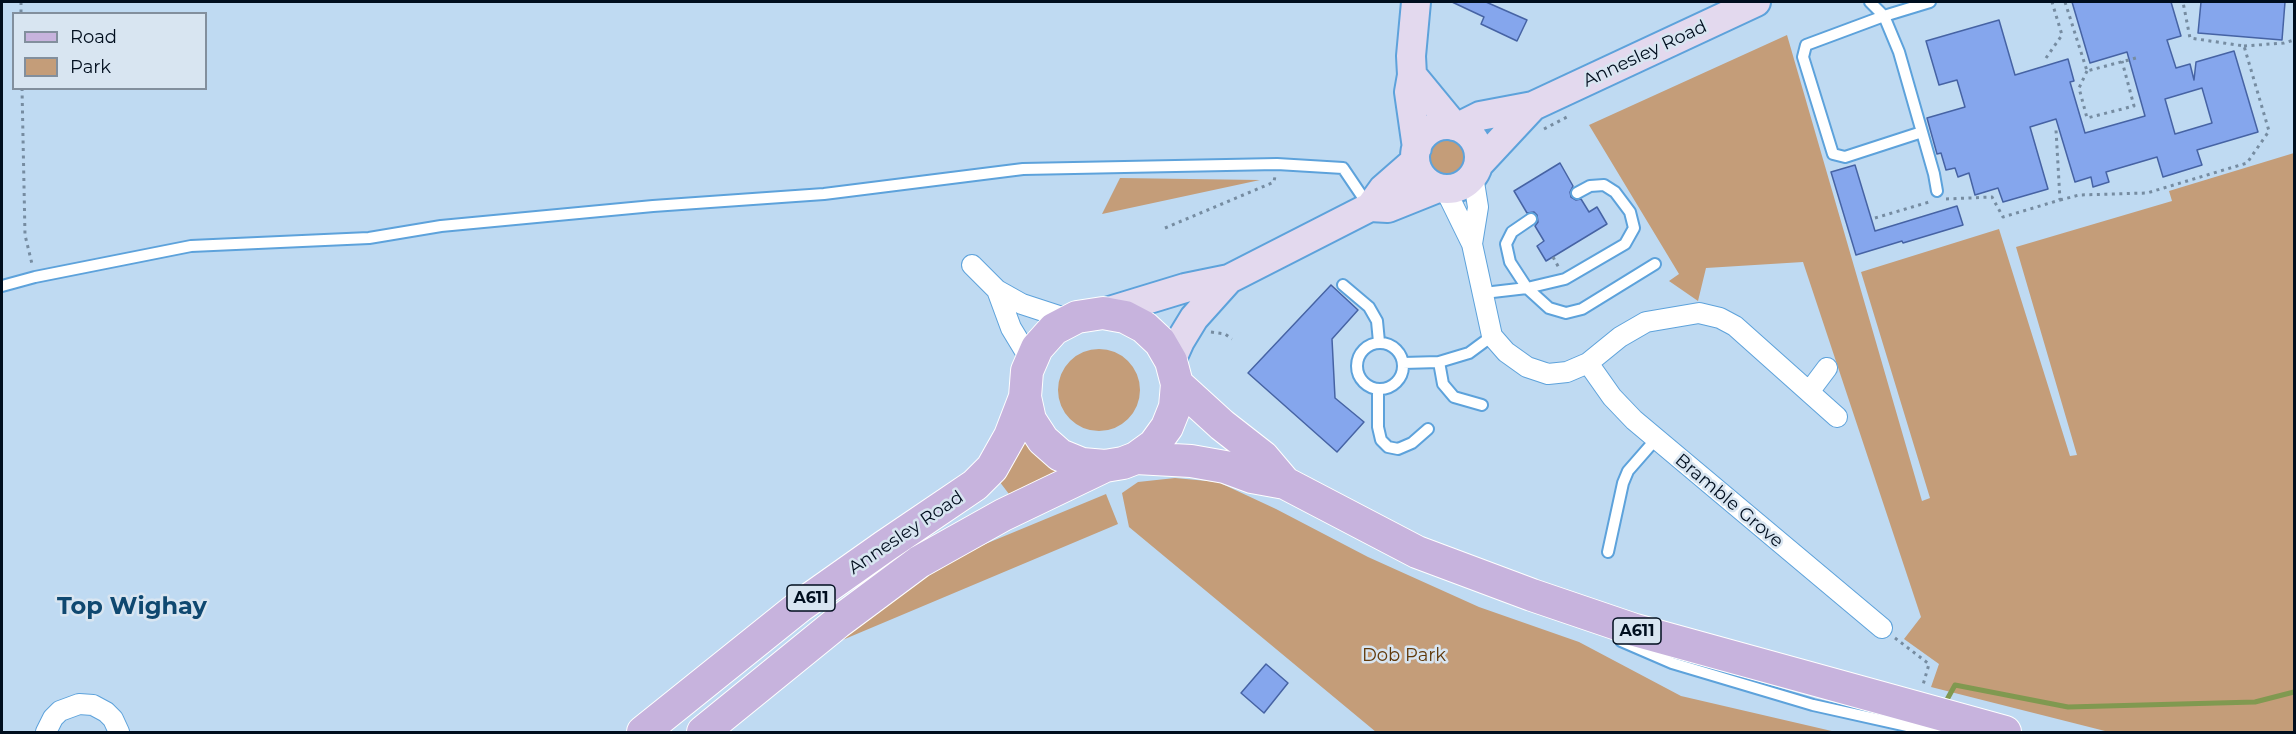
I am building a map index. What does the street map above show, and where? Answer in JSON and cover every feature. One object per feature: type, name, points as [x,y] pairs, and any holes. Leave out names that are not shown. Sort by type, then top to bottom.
[{"type":"main road","points":[[1416,2],[1409,92],[1416,155],[1423,178],[1441,188]]},
{"type":"main road","name":"Annesley Road","points":[[1456,127],[1480,116],[1533,106],[1756,2]]},
{"type":"main road","points":[[1412,75],[1456,127]]},
{"type":"main road","name":"Annesley Road","points":[[1475,170],[1533,106]]},
{"type":"main road","points":[[1229,279],[1194,318],[1180,341],[1174,373],[1175,407],[1167,427],[1154,445],[1136,458],[1105,466],[1082,464],[1060,455],[1042,440],[1030,420],[1025,397],[1027,371],[1037,348],[1054,329],[1077,317],[1103,313],[1185,288],[1229,279],[1370,207],[1383,189],[1416,155],[1422,138],[1431,130],[1442,126],[1456,127],[1468,133],[1475,143],[1478,154],[1475,170],[1464,184],[1441,188],[1388,208],[1370,207]]},
{"type":"main road","points":[[1103,313],[1125,317],[1144,327],[1160,342],[1174,373]]},
{"type":"main road","name":"A611","points":[[1174,373],[1222,425],[1263,457],[1285,483]]},
{"type":"main road","name":"Annesley Road","points":[[643,732],[800,606],[975,486],[992,468],[1010,436],[1025,397]]},
{"type":"main road","name":"A611","points":[[1136,458],[1202,463],[1285,483],[1417,552],[1566,607],[1635,630],[2005,732]]},
{"type":"main road","name":"Annesley Road","points":[[703,732],[837,623],[919,562],[1003,515],[1105,466]]},
{"type":"street","points":[[1472,244],[1478,207],[1475,170]]},
{"type":"street","points":[[1441,188],[1472,244],[1492,336],[1516,360],[1537,371],[1557,374],[1588,363],[1635,327],[1646,322],[1699,313],[1720,318],[1735,326],[1837,417]]},
{"type":"street","points":[[972,265],[997,290],[1022,304],[1071,320]]},
{"type":"street","points":[[997,290],[1011,328],[1031,361]]},
{"type":"street","name":"Bramble Grove","points":[[1588,363],[1612,398],[1656,439],[1888,633]]},
{"type":"street","points":[[1809,392],[1827,368]]},
{"type":"street","points":[[46,732],[53,718],[60,711],[79,704],[93,705],[106,712],[120,732]]},
{"type":"lane","points":[[1870,2],[1884,16],[1899,52],[1937,191]]},
{"type":"lane","points":[[1922,132],[1845,157],[1833,154],[1803,57],[1806,45],[1884,16],[1930,2]]},
{"type":"lane","points":[[2,286],[35,277],[190,246],[369,238],[441,226],[653,206],[825,194],[1023,169],[1277,164],[1343,168],[1370,207]]},
{"type":"lane","points":[[1484,293],[1527,288],[1565,279],[1625,244],[1634,228],[1630,212],[1615,192],[1604,185],[1590,186],[1578,193]]},
{"type":"lane","points":[[1531,219],[1512,232],[1506,244],[1510,262],[1527,288],[1549,308],[1566,313],[1582,309],[1655,264]]},
{"type":"lane","points":[[1343,285],[1369,308],[1377,321],[1379,342]]},
{"type":"lane","points":[[1403,363],[1438,362],[1469,353],[1492,336]]},
{"type":"lane","points":[[1379,342],[1392,345],[1401,356],[1403,363],[1403,370],[1397,382],[1385,389],[1365,384],[1357,372],[1356,365],[1366,346],[1379,342]]},
{"type":"lane","points":[[1438,362],[1443,384],[1454,397],[1482,405]]},
{"type":"lane","points":[[1378,389],[1378,428],[1381,440],[1388,447],[1398,449],[1412,442],[1428,429]]},
{"type":"lane","points":[[1608,552],[1623,483],[1628,471],[1656,439]]},
{"type":"lane","points":[[1566,607],[1607,634],[1672,663],[1813,705],[1934,732]]},
{"type":"path","points":[[2046,58],[2062,35],[2052,2]]},
{"type":"path","points":[[2065,2],[2087,71],[2079,88],[2087,118],[2134,106],[2122,61]]},
{"type":"path","points":[[2183,2],[2190,38],[2244,46],[2295,40]]},
{"type":"path","points":[[1875,218],[1938,200],[1992,197],[2002,218],[2079,195],[2147,193],[2247,163],[2269,131],[2244,46]]},
{"type":"path","points":[[2087,71],[2136,58]]},
{"type":"path","points":[[22,90],[25,235],[35,277]]},
{"type":"path","points":[[2056,130],[2060,200]]},
{"type":"path","points":[[1165,228],[1274,182],[1277,164]]},
{"type":"path","points":[[1888,633],[1929,664],[1922,690]]},
{"type":"green space","points":[[1787,35],[1922,501],[1930,498],[1861,272],[1999,229],[2070,456],[2077,455],[2016,247],[2172,201],[2169,191],[2294,153],[2294,732],[2109,732],[1931,687],[1939,664],[1904,639],[1921,617],[1803,262],[1706,268],[1698,301],[1669,281],[1679,274],[1589,125]]},
{"type":"green space","points":[[1446,136],[1461,143],[1468,158],[1461,173],[1446,180],[1431,173],[1424,158],[1431,143]]},
{"type":"green space","points":[[1120,178],[1260,180],[1102,214]]},
{"type":"green space","points":[[1099,349],[1115,352],[1128,361],[1137,374],[1140,390],[1137,406],[1128,419],[1115,428],[1099,431],[1083,428],[1070,419],[1061,406],[1058,390],[1061,374],[1070,361],[1083,352]]},
{"type":"green space","points":[[1022,442],[1056,469],[1057,474],[1012,498],[996,477]]},
{"type":"green space","name":"Dob Park","points":[[1175,478],[1218,482],[1368,557],[1479,607],[1579,642],[1681,696],[1836,732],[1376,732],[1129,527],[1122,493],[1138,482]]},
{"type":"green space","points":[[1106,494],[1118,524],[840,641],[906,588],[978,547]]},
{"type":"building","points":[[1452,2],[1486,2],[1527,20],[1517,41],[1481,24],[1484,17]]},
{"type":"building","points":[[2072,2],[2171,2],[2181,36],[2167,40],[2176,68],[2190,64],[2194,80],[2196,62],[2234,51],[2258,132],[2197,150],[2202,165],[2163,177],[2157,157],[2106,172],[2109,182],[2093,187],[2091,177],[2075,182],[2056,119],[2030,127],[2048,189],[2003,202],[1998,188],[1975,195],[1969,173],[1958,177],[1955,168],[1946,170],[1941,153],[1937,154],[1927,118],[1965,107],[1957,80],[1939,85],[1926,41],[1999,20],[2015,75],[2068,59],[2074,81],[2070,82],[2085,133],[2145,116],[2127,52],[2090,63]],"holes":[[[2202,88],[2212,123],[2175,134],[2165,99]]]},
{"type":"building","points":[[2201,2],[2285,2],[2282,40],[2198,33]]},
{"type":"building","points":[[1560,163],[1573,186],[1570,192],[1571,197],[1576,200],[1581,199],[1589,212],[1597,207],[1607,224],[1546,261],[1537,246],[1544,241],[1535,226],[1538,222],[1537,215],[1534,212],[1527,213],[1514,191]]},
{"type":"building","points":[[1855,165],[1875,231],[1957,206],[1963,225],[1856,255],[1831,172]]},
{"type":"building","points":[[1331,285],[1358,310],[1332,339],[1335,398],[1364,422],[1337,452],[1248,373]]},
{"type":"building","points":[[1266,664],[1288,683],[1264,713],[1241,693]]},
{"type":"waterway","points":[[1944,705],[1955,685],[2068,707],[2255,702],[2294,692]]},
{"type":"district","name":"Top Wighay","points":[[132,607]]}]
